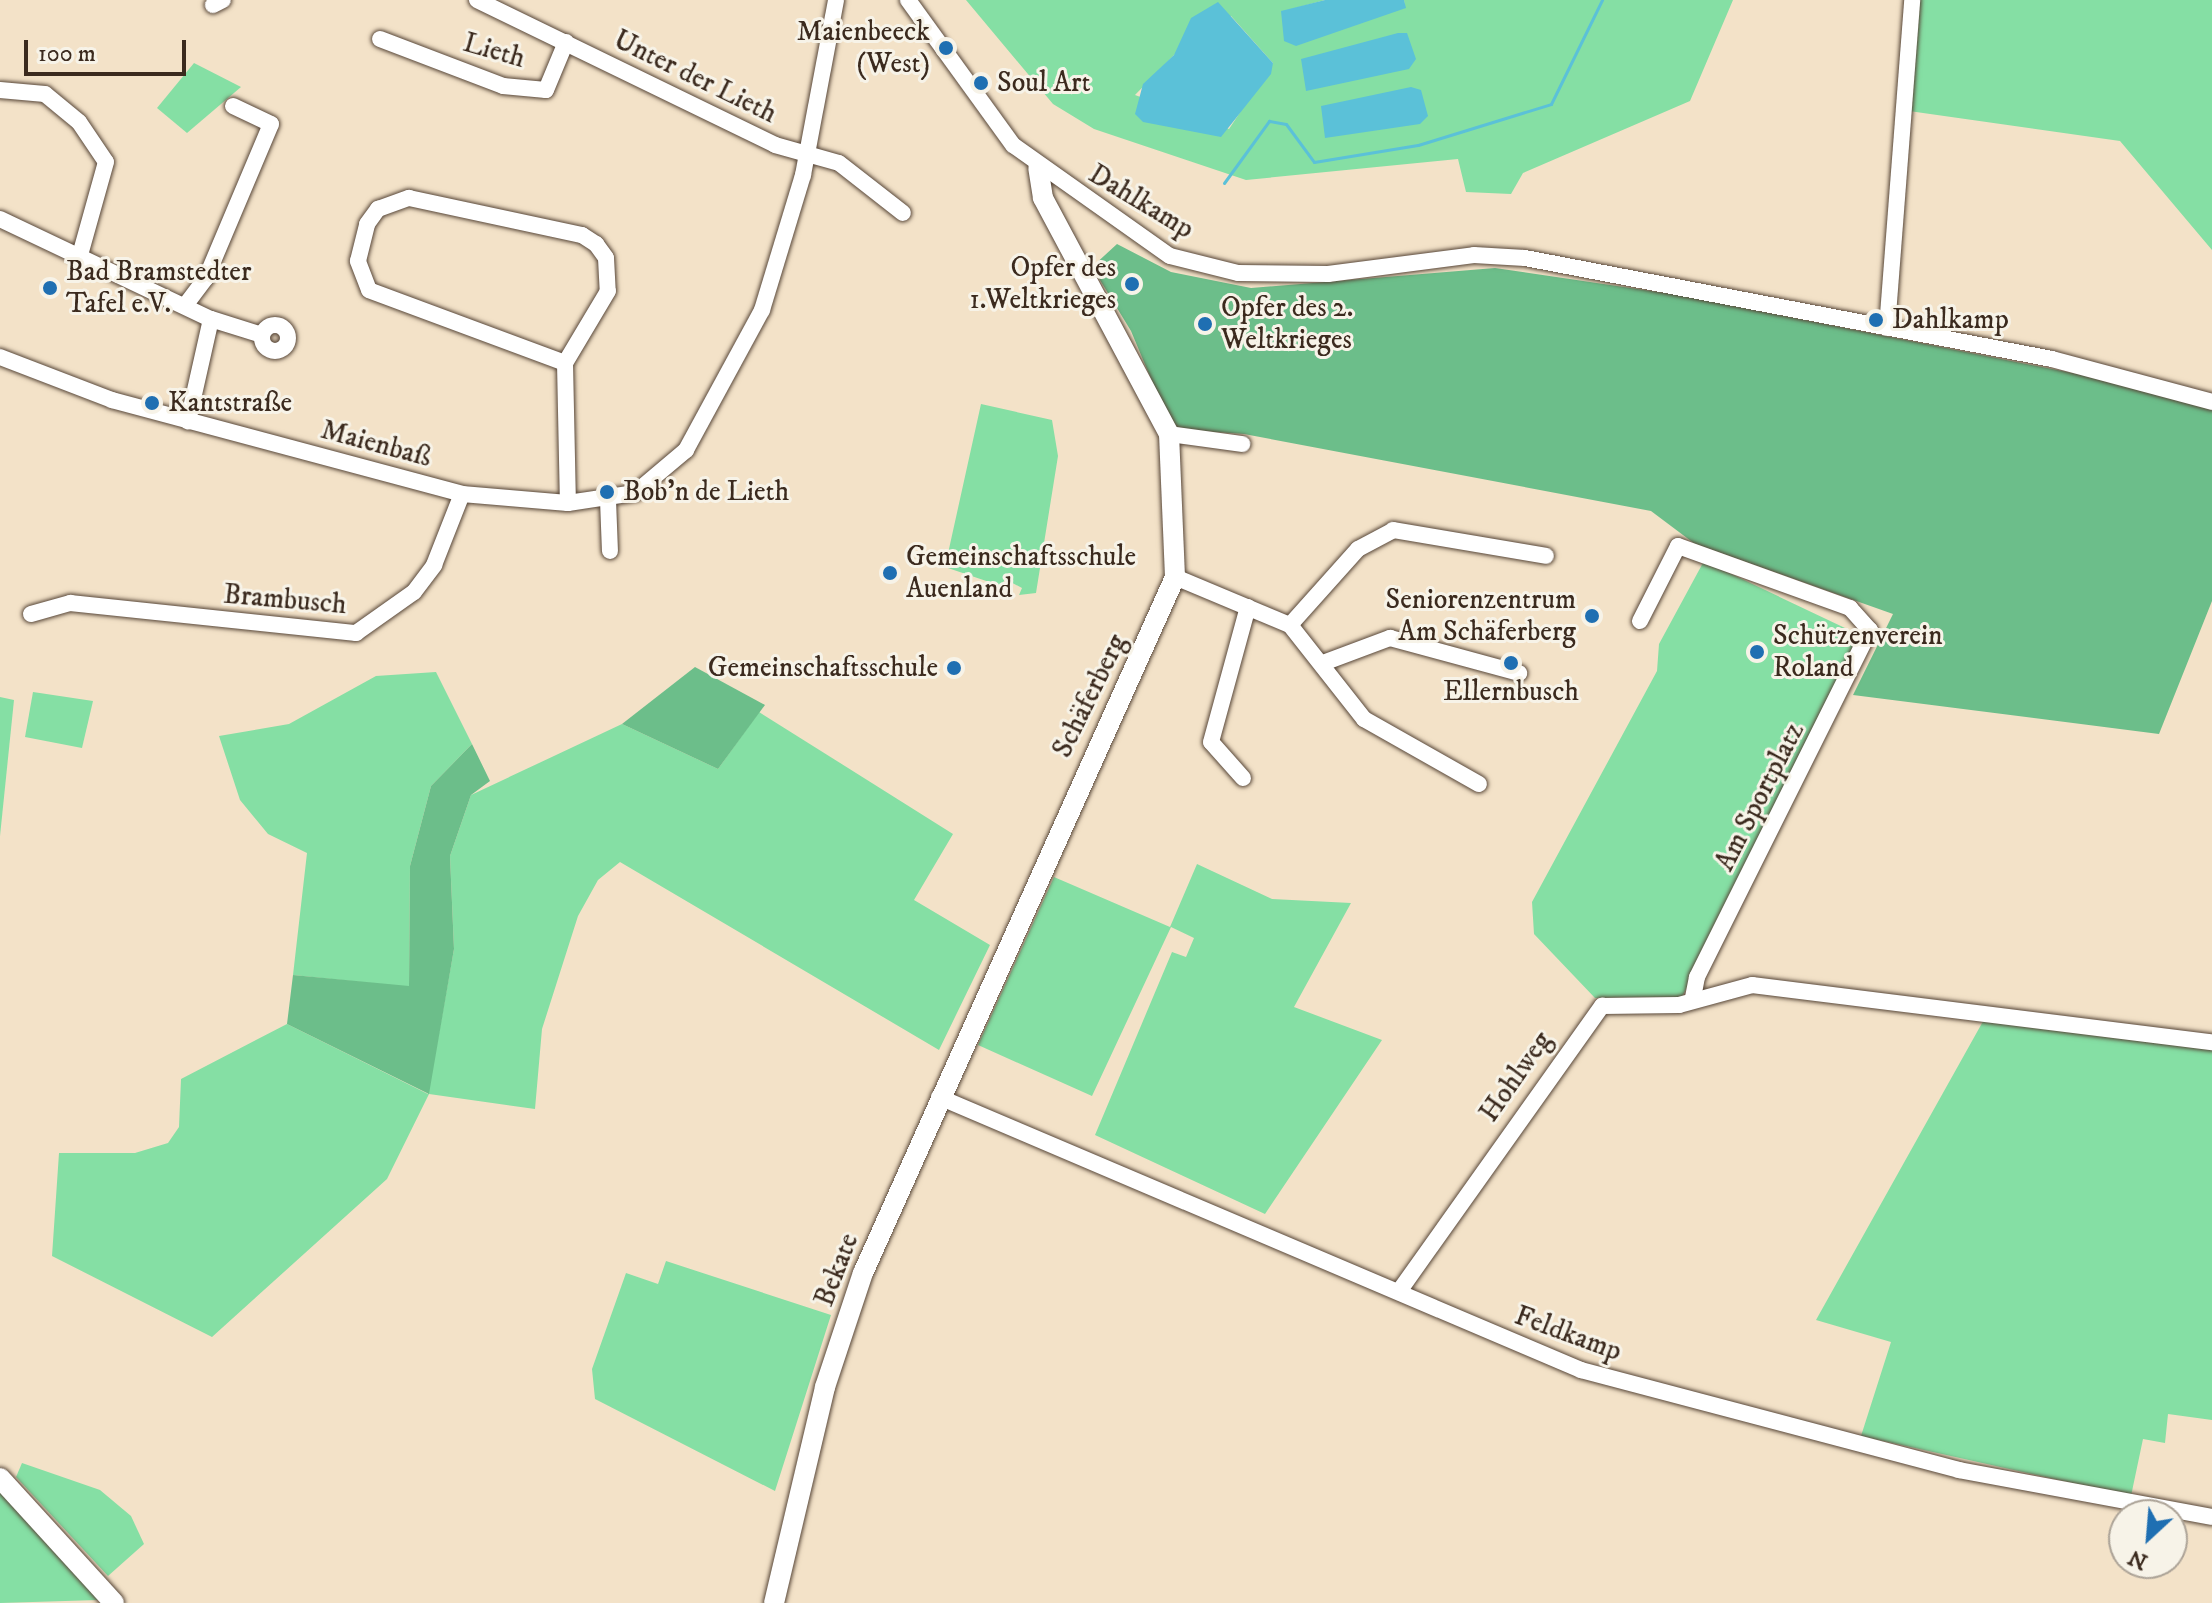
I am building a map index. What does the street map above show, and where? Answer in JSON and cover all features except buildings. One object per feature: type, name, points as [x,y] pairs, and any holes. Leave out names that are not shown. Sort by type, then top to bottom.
[{"type":"main road","name":"Schäferberg","points":[[994,971],[1175,577],[1169,434],[1043,198],[1038,168]]},
{"type":"main road","name":"Bekate","points":[[774,1603],[829,1373],[863,1273],[994,971]]},
{"type":"main road","points":[[0,1478],[114,1603]]},
{"type":"street","name":"Unter der Lieth","points":[[477,0],[806,155],[839,163],[903,213]]},
{"type":"street","name":"Maienbaß","points":[[0,357],[81,391],[462,494],[568,503],[608,500],[659,477],[710,409],[762,310],[806,155],[836,0]]},
{"type":"street","name":"Dahlkamp","points":[[908,0],[974,99],[1038,168],[1170,256],[1238,273],[1328,274],[1474,255],[1525,258],[2108,371],[2212,402]]},
{"type":"street","points":[[1887,328],[1912,0]]},
{"type":"street","name":"Lieth","points":[[380,39],[503,86],[546,90],[566,42]]},
{"type":"street","points":[[0,90],[45,94],[79,122],[106,162],[80,255]]},
{"type":"street","points":[[187,303],[206,278],[271,124],[233,106]]},
{"type":"street","points":[[565,363],[369,290],[361,280],[360,242],[378,209],[425,199],[582,235],[596,244],[606,258],[608,291],[565,363],[568,503]]},
{"type":"street","points":[[0,219],[187,303],[211,319],[262,335]]},
{"type":"street","points":[[188,421],[211,319]]},
{"type":"street","points":[[1169,434],[1242,444]]},
{"type":"street","name":"Brambusch","points":[[31,614],[70,603],[356,633],[414,592],[434,565],[462,494]]},
{"type":"street","points":[[608,500],[610,551]]},
{"type":"street","points":[[1290,625],[1358,549],[1393,530],[1546,556]]},
{"type":"street","name":"Am Sportplatz","points":[[1640,621],[1678,546],[1850,608],[1870,630],[1697,977],[1693,998]]},
{"type":"street","points":[[1175,577],[1290,625],[1323,663],[1364,719],[1479,784]]},
{"type":"street","points":[[1243,778],[1211,742],[1248,607]]},
{"type":"street","points":[[1323,663],[1390,638],[1519,673]]},
{"type":"street","name":"Hohlweg","points":[[1400,1290],[1602,1006],[1693,998],[1731,987],[1772,986],[2212,1042]]},
{"type":"street","name":"Feldkamp","points":[[939,1097],[1400,1290],[1581,1370],[1959,1470],[2212,1517]]},
{"type":"green space","points":[[966,0],[1325,0],[1281,12],[1405,8],[1404,0],[1733,0],[1690,101],[1523,173],[1511,194],[1466,192],[1458,159],[1246,180],[1094,129],[1053,104]],"holes":[[[1231,16],[1273,63],[1229,129],[1135,95],[1174,55]]]},
{"type":"green space","points":[[1918,0],[2212,0],[2212,250],[2120,141],[1909,111]]},
{"type":"green space","points":[[194,63],[241,87],[187,133],[157,108]]},
{"type":"green space","points":[[1117,244],[1171,272],[1251,288],[1495,268],[1678,295],[2128,384],[2212,410],[2212,601],[2159,734],[1853,695],[1893,614],[1695,544],[1651,511],[1244,434],[1172,429],[1131,331],[1092,267]]},
{"type":"green space","points":[[981,404],[1052,420],[1058,456],[1036,593],[1019,595],[1022,588],[1005,579],[1001,586],[945,567]]},
{"type":"green space","points":[[1704,561],[1864,637],[1682,997],[1595,998],[1534,934],[1532,902],[1657,671],[1659,644]]},
{"type":"green space","points":[[695,667],[765,705],[718,769],[622,724]]},
{"type":"green space","points":[[436,672],[472,744],[431,786],[410,866],[409,987],[293,975],[307,853],[268,834],[240,800],[219,736],[289,724],[376,676]]},
{"type":"green space","points":[[33,692],[93,701],[82,748],[25,737]]},
{"type":"green space","points":[[0,697],[14,700],[0,836]]},
{"type":"green space","points":[[759,712],[953,834],[914,900],[990,945],[939,1050],[620,862],[598,880],[578,916],[542,1029],[535,1109],[429,1094],[387,1179],[212,1337],[52,1256],[59,1153],[135,1153],[168,1143],[179,1127],[181,1079],[287,1024],[428,1094],[454,949],[450,856],[471,795],[622,724],[718,769]]},
{"type":"green space","points":[[472,744],[490,781],[471,795],[450,856],[454,949],[429,1094],[287,1024],[293,975],[409,986],[410,866],[431,786]]},
{"type":"green space","points":[[1197,864],[1272,899],[1351,903],[1294,1007],[1382,1040],[1265,1214],[1095,1135],[1172,952],[1186,957],[1194,938],[1171,927],[1092,1096],[978,1045],[1054,877],[1170,927]]},
{"type":"green space","points":[[1986,1016],[2212,1049],[2212,1420],[2168,1414],[2165,1443],[2143,1439],[2131,1496],[1861,1436],[1891,1342],[1816,1320]]},
{"type":"green space","points":[[666,1261],[831,1315],[775,1491],[595,1399],[592,1369],[626,1273],[658,1284]]},
{"type":"green space","points":[[22,1463],[100,1490],[131,1516],[144,1544],[108,1576],[16,1477]]},
{"type":"green space","points":[[0,1491],[55,1546],[98,1600],[0,1603]]},
{"type":"water","points":[[1325,0],[1404,0],[1406,8],[1296,46],[1284,41],[1281,11]]},
{"type":"water","points":[[1218,2],[1273,63],[1271,74],[1221,137],[1143,122],[1135,114],[1143,84],[1174,55],[1191,18]]},
{"type":"water","points":[[1407,33],[1416,59],[1409,69],[1306,91],[1301,59]]},
{"type":"water","points":[[1411,87],[1421,90],[1428,116],[1420,124],[1325,138],[1321,106]]},
{"type":"waterway","points":[[1224,183],[1269,121],[1286,124],[1314,162],[1418,145],[1551,104],[1602,0]]},
{"type":"place","name":"Maienbeeck (West)","points":[[946,48]]},
{"type":"place","name":"Soul Art","points":[[981,83]]},
{"type":"place","name":"Opfer des 1.Weltkrieges","points":[[1132,284]]},
{"type":"place","name":"Bad Bramstedter Tafel e.V.","points":[[50,288]]},
{"type":"place","name":"Dahlkamp","points":[[1876,320]]},
{"type":"place","name":"Opfer des 2. Weltkrieges","points":[[1205,324]]},
{"type":"place","name":"Kantstraße","points":[[152,403]]},
{"type":"place","name":"Bob'n de Lieth","points":[[607,492]]},
{"type":"place","name":"Gemeinschaftsschule Auenland","points":[[890,573]]},
{"type":"place","name":"Seniorenzentrum Am Schäferberg","points":[[1592,616]]},
{"type":"place","name":"Schützenverein Roland","points":[[1757,652]]},
{"type":"place","name":"Ellernbusch","points":[[1511,663]]},
{"type":"place","name":"Gemeinschaftsschule","points":[[954,668]]}]
